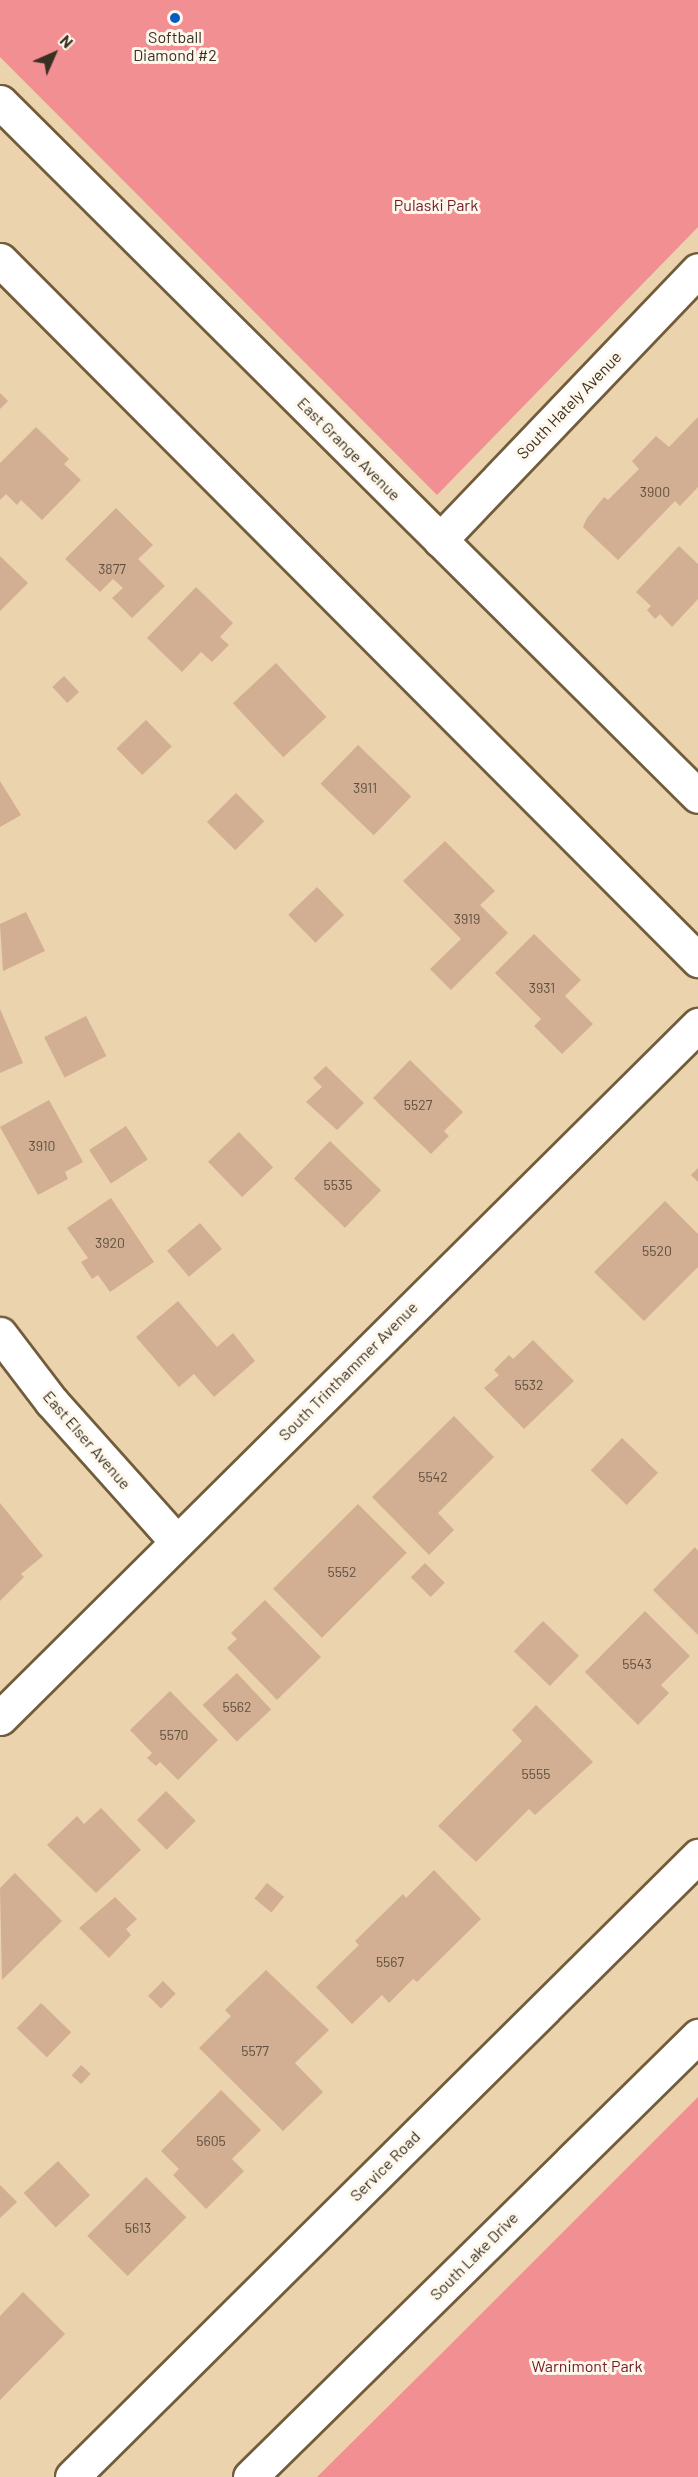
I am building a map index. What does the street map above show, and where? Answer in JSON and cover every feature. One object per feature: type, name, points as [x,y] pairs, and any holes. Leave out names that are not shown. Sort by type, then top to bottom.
[{"type":"street","name":"East Grange Avenue","points":[[0,102],[698,796]]},
{"type":"street","points":[[0,260],[698,960]]},
{"type":"street","name":"South Hately Avenue","points":[[440,540],[698,270]]},
{"type":"street","name":"South Trinthammer Avenue","points":[[0,1718],[698,1025]]},
{"type":"street","name":"East Elser Avenue","points":[[0,1334],[51,1401],[177,1542]]},
{"type":"street","name":"Service Road","points":[[72,2477],[698,1856]]},
{"type":"street","name":"South Lake Drive","points":[[250,2477],[698,2036]]},
{"type":"green space","name":"Pulaski Park","points":[[0,0],[698,0],[698,227],[437,495],[0,57]]},
{"type":"green space","name":"Warnimont Park","points":[[698,2097],[698,2477],[317,2477],[441,2354]]},
{"type":"building","points":[[0,393],[8,401],[0,409]]},
{"type":"building","points":[[698,417],[698,487],[680,506],[675,501],[618,560],[583,527],[587,518],[604,497],[608,500],[639,469],[632,461],[656,436],[669,447]]},
{"type":"building","points":[[36,427],[69,459],[64,464],[81,480],[42,520],[21,500],[17,505],[6,494],[0,500],[0,463]]},
{"type":"building","points":[[116,508],[153,545],[138,559],[165,586],[132,618],[112,598],[123,588],[113,579],[100,592],[65,559]]},
{"type":"building","points":[[679,546],[698,564],[698,599],[672,627],[660,614],[655,619],[647,610],[651,606],[636,592]]},
{"type":"building","points":[[0,556],[28,583],[0,611]]},
{"type":"building","points":[[196,587],[233,623],[220,637],[229,645],[212,662],[201,652],[182,672],[147,638]]},
{"type":"building","points":[[276,663],[326,717],[283,757],[233,703]]},
{"type":"building","points":[[64,676],[79,692],[67,703],[52,687]]},
{"type":"building","points":[[146,720],[172,747],[142,775],[117,748]]},
{"type":"building","points":[[358,745],[411,796],[374,835],[320,784]]},
{"type":"building","points":[[0,781],[21,815],[0,827]]},
{"type":"building","points":[[236,793],[264,821],[235,850],[207,822]]},
{"type":"building","points":[[445,841],[495,891],[480,905],[508,933],[451,990],[430,969],[461,939],[403,881]]},
{"type":"building","points":[[317,887],[344,915],[315,943],[288,915]]},
{"type":"building","points":[[26,912],[45,951],[3,971],[0,924]]},
{"type":"building","points":[[534,934],[581,980],[565,996],[593,1024],[562,1054],[534,1026],[541,1019],[495,973]]},
{"type":"building","points":[[0,1009],[23,1063],[0,1073]]},
{"type":"building","points":[[86,1016],[106,1056],[65,1077],[44,1037]]},
{"type":"building","points":[[410,1060],[463,1112],[444,1131],[449,1136],[431,1154],[373,1098]]},
{"type":"building","points":[[326,1066],[364,1103],[337,1130],[306,1102],[322,1087],[313,1078]]},
{"type":"building","points":[[49,1100],[83,1162],[65,1172],[68,1179],[38,1195],[0,1127]]},
{"type":"building","points":[[126,1126],[148,1160],[111,1184],[89,1150]]},
{"type":"building","points":[[239,1132],[273,1167],[242,1197],[208,1162]]},
{"type":"building","points":[[330,1141],[381,1190],[345,1228],[294,1178]]},
{"type":"building","points":[[698,1168],[698,1182],[691,1175]]},
{"type":"building","points":[[111,1198],[154,1262],[110,1292],[98,1275],[92,1279],[81,1262],[88,1258],[67,1228]]},
{"type":"building","points":[[665,1201],[698,1234],[698,1267],[644,1321],[594,1272]]},
{"type":"building","points":[[200,1223],[222,1249],[189,1277],[167,1251]]},
{"type":"building","points":[[178,1301],[217,1347],[233,1333],[255,1361],[214,1397],[194,1374],[179,1387],[136,1337]]},
{"type":"building","points":[[533,1340],[574,1381],[524,1429],[484,1388],[499,1375],[494,1370],[509,1355],[513,1359]]},
{"type":"building","points":[[454,1416],[494,1457],[438,1513],[454,1530],[429,1555],[372,1497]]},
{"type":"building","points":[[622,1438],[658,1473],[627,1505],[591,1470]]},
{"type":"building","points":[[0,1503],[43,1556],[21,1574],[24,1577],[0,1601]]},
{"type":"building","points":[[358,1504],[407,1553],[322,1638],[273,1589]]},
{"type":"building","points":[[695,1547],[698,1551],[698,1635],[653,1590]]},
{"type":"building","points":[[425,1563],[445,1583],[431,1597],[411,1577]]},
{"type":"building","points":[[265,1600],[321,1657],[277,1700],[227,1648],[237,1639],[231,1633]]},
{"type":"building","points":[[645,1611],[690,1656],[661,1685],[669,1693],[638,1725],[585,1672]]},
{"type":"building","points":[[543,1621],[579,1656],[550,1686],[514,1651]]},
{"type":"building","points":[[237,1673],[271,1710],[237,1742],[203,1705]]},
{"type":"building","points":[[170,1691],[218,1740],[178,1780],[160,1762],[156,1766],[147,1758],[152,1753],[130,1730]]},
{"type":"building","points":[[536,1705],[593,1762],[535,1815],[529,1809],[476,1862],[438,1826],[522,1741],[512,1730]]},
{"type":"building","points":[[166,1791],[196,1821],[167,1850],[137,1820]]},
{"type":"building","points":[[101,1808],[141,1850],[96,1893],[47,1845],[77,1816],[84,1824]]},
{"type":"building","points":[[434,1870],[481,1919],[417,1982],[413,1979],[389,2003],[382,1995],[352,2024],[316,1987],[359,1945],[355,1941],[403,1894],[406,1898]]},
{"type":"building","points":[[15,1873],[62,1921],[2,1980],[0,1888]]},
{"type":"building","points":[[267,1883],[284,1897],[272,1912],[254,1899]]},
{"type":"building","points":[[115,1897],[137,1919],[126,1929],[131,1935],[109,1958],[79,1928]]},
{"type":"building","points":[[266,1970],[329,2030],[295,2063],[323,2092],[283,2131],[199,2048],[231,2016],[225,2010]]},
{"type":"building","points":[[163,1981],[176,1994],[161,2009],[148,1996]]},
{"type":"building","points":[[41,2003],[71,2032],[47,2057],[17,2028]]},
{"type":"building","points":[[81,2065],[91,2074],[81,2084],[72,2075]]},
{"type":"building","points":[[221,2090],[261,2130],[232,2159],[244,2171],[206,2209],[173,2175],[179,2169],[161,2151]]},
{"type":"building","points":[[58,2161],[90,2195],[56,2227],[24,2193]]},
{"type":"building","points":[[146,2177],[186,2217],[128,2276],[87,2236]]},
{"type":"building","points":[[0,2185],[17,2202],[0,2218]]},
{"type":"building","points":[[23,2292],[65,2334],[0,2400],[0,2316]]},
{"type":"place","name":"Softball Diamond #2","points":[[175,18]]}]
